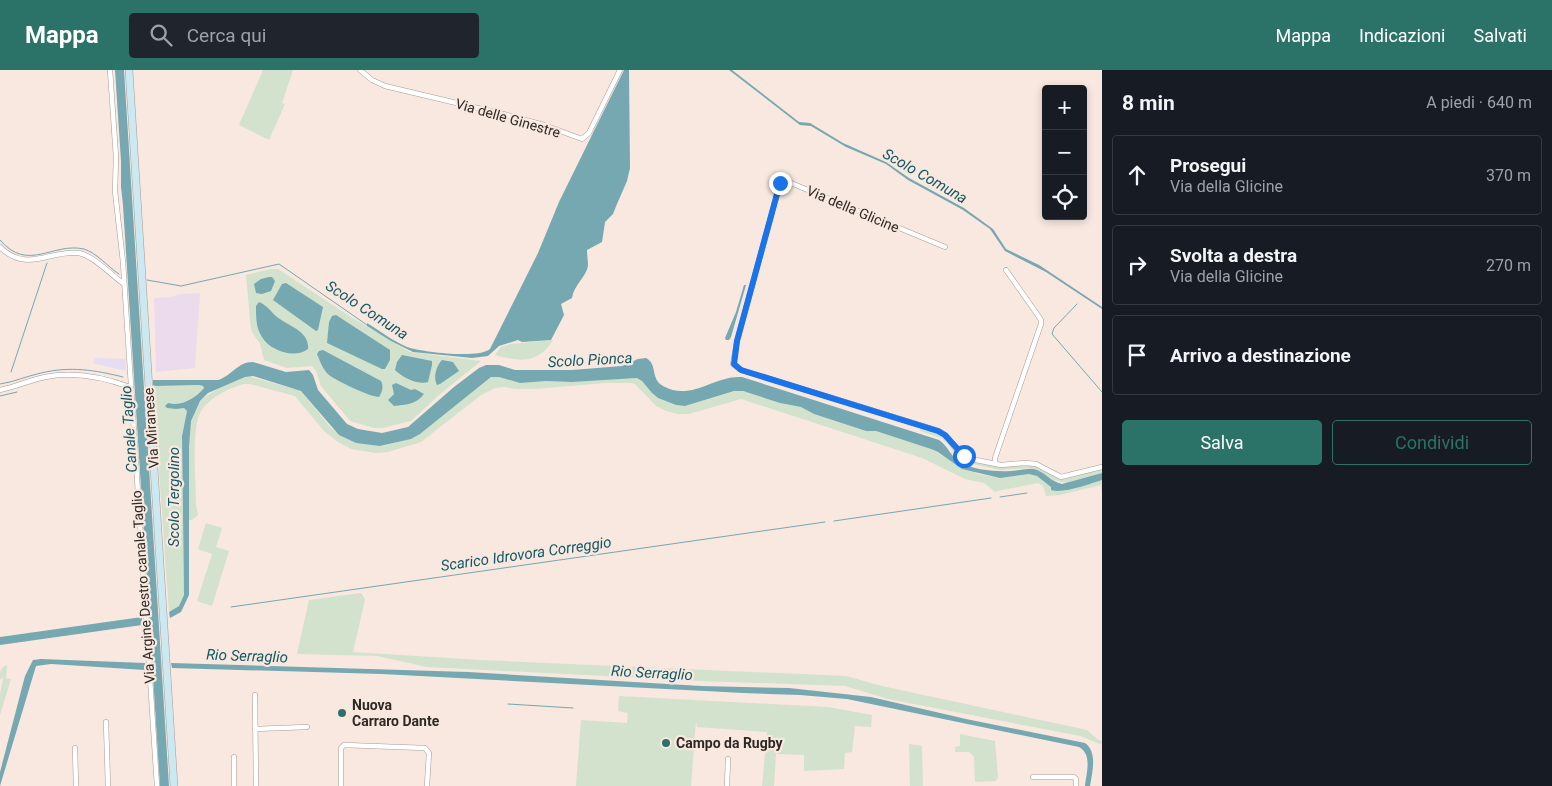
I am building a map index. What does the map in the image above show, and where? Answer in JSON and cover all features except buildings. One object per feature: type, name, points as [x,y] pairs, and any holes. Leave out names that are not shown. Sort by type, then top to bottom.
[{"type":"main road","name":"Via Miranese","points":[[129,70],[174,786]]},
{"type":"street","name":"Via Argine Destro canale Taglio","points":[[110,70],[116,157],[115,191],[124,284],[157,786]]},
{"type":"street","name":"Via delle Ginestre","points":[[360,70],[372,80],[385,86],[544,125],[582,139],[589,133],[620,70]]},
{"type":"street","name":"Via della Glicine","points":[[945,248],[791,183],[780,183],[737,341],[734,364],[741,370],[938,431],[945,435],[964,456],[995,464],[1031,463],[1042,466],[1061,477],[1102,467]]},
{"type":"street","points":[[0,247],[13,257],[28,260],[78,253],[91,258],[124,284]]},
{"type":"street","points":[[995,464],[995,458],[1041,324],[1038,314],[1006,270]]},
{"type":"street","points":[[0,390],[45,377],[68,375],[91,375],[130,387]]},
{"type":"street","points":[[255,695],[256,786]]},
{"type":"street","points":[[106,722],[108,786]]},
{"type":"street","points":[[255,729],[307,727]]},
{"type":"street","points":[[341,786],[342,745],[425,748],[428,750],[427,786]]},
{"type":"street","points":[[75,748],[76,786]]},
{"type":"street","points":[[234,757],[234,786]]},
{"type":"street","points":[[727,786],[728,759]]},
{"type":"street","points":[[1033,777],[1074,777],[1076,779],[1076,786]]},
{"type":"shaded area","points":[[200,293],[195,368],[156,372],[154,298]]},
{"type":"shaded area","points":[[95,358],[125,359],[126,371],[93,363]]},
{"type":"green space","points":[[263,70],[293,70],[282,103],[285,104],[269,140],[239,125]]},
{"type":"green space","points":[[278,269],[351,317],[410,352],[481,361],[439,395],[411,421],[374,428],[350,421],[321,386],[316,371],[312,366],[287,368],[264,360],[260,344],[251,330],[246,275]]},
{"type":"green space","points":[[553,340],[541,353],[528,359],[520,360],[495,355],[501,347],[510,344]]},
{"type":"green space","points":[[248,376],[301,391],[331,428],[345,438],[356,443],[383,446],[411,439],[420,434],[491,377],[499,377],[520,383],[637,378],[658,398],[676,405],[685,406],[734,391],[743,391],[780,403],[801,407],[814,414],[866,431],[876,431],[931,449],[978,474],[1000,478],[1029,474],[1037,476],[1052,487],[1053,491],[1066,490],[1102,480],[1102,495],[1101,485],[1060,495],[1046,496],[1043,486],[1038,483],[993,492],[984,483],[965,479],[922,458],[741,399],[689,414],[666,411],[656,406],[635,384],[631,383],[605,383],[534,389],[495,388],[481,395],[421,442],[388,452],[375,453],[351,449],[338,442],[324,431],[295,396],[244,384],[219,394],[200,413],[197,421],[195,444],[196,505],[198,515],[189,520],[189,433],[193,414],[200,401],[206,396]]},
{"type":"green space","points":[[153,385],[199,385],[204,388],[187,401],[177,404],[166,404],[184,408],[187,411],[182,436],[184,595],[179,606],[169,612]]},
{"type":"green space","points":[[922,426],[943,435],[959,454],[970,460],[997,466],[1034,465],[1059,479],[1102,469],[1102,473],[1066,483],[1054,480],[1033,468],[1000,470],[964,462],[958,458],[941,438],[920,431]]},
{"type":"green space","points":[[206,523],[222,528],[216,547],[229,551],[212,606],[197,601],[212,554],[198,549]]},
{"type":"green space","points":[[361,593],[365,599],[353,652],[481,660],[846,676],[882,686],[1087,730],[1102,741],[1102,743],[1100,744],[1080,736],[888,699],[845,686],[427,667],[377,656],[297,654],[309,600]]},
{"type":"green space","points":[[7,665],[6,678],[11,679],[0,715],[0,694],[3,678],[0,679],[0,672]]},
{"type":"green space","points":[[619,696],[828,707],[872,715],[871,727],[855,726],[852,752],[845,753],[844,769],[804,771],[804,755],[776,754],[774,786],[762,786],[767,732],[697,727],[696,721],[691,786],[576,786],[581,720],[627,723],[628,713],[618,711]]},
{"type":"green space","points":[[960,734],[995,741],[998,777],[996,781],[975,782],[974,757],[969,752],[955,752],[955,747],[960,746]]},
{"type":"green space","points":[[909,744],[922,746],[923,786],[910,786]]},
{"type":"water","points":[[115,70],[124,70],[169,786],[160,786]]},
{"type":"water","points":[[624,70],[629,70],[630,168],[627,181],[613,214],[605,222],[602,242],[587,250],[588,266],[585,274],[575,289],[572,298],[561,304],[564,315],[551,340],[522,342],[518,340],[499,346],[488,356],[472,358],[413,352],[367,326],[367,323],[397,342],[414,349],[474,354],[490,349],[538,253],[559,202]]},
{"type":"water","points":[[729,70],[732,70],[799,122],[810,123],[843,143],[886,162],[909,178],[964,208],[993,229],[1006,249],[1039,265],[1102,307],[1102,309],[1046,272],[1005,251],[990,229],[963,210],[908,180],[886,164],[846,147],[811,126],[800,125]]},
{"type":"water","points":[[272,277],[275,281],[271,291],[262,294],[256,293],[254,284],[261,279]]},
{"type":"water","points":[[286,283],[323,307],[318,330],[316,331],[273,300],[282,284]]},
{"type":"water","points":[[744,285],[746,285],[731,337],[729,340],[726,340],[725,338],[736,312]]},
{"type":"water","points":[[259,302],[277,317],[302,333],[308,343],[308,349],[296,353],[283,352],[266,342],[260,334],[257,322],[256,306]]},
{"type":"water","points":[[336,315],[390,350],[390,360],[385,369],[327,343],[329,322],[332,316]]},
{"type":"water","points":[[323,350],[381,381],[382,389],[379,397],[354,388],[329,375],[323,368],[317,354]]},
{"type":"water","points":[[402,355],[432,361],[428,382],[420,383],[411,380],[395,370],[397,362]]},
{"type":"water","points":[[646,358],[652,364],[659,383],[673,390],[693,390],[732,377],[742,377],[939,440],[957,460],[971,467],[999,471],[1034,469],[1062,484],[1102,473],[1102,480],[1069,490],[1051,490],[1051,487],[1037,476],[1029,474],[1000,478],[962,469],[931,449],[876,431],[866,431],[814,414],[801,407],[780,403],[743,391],[734,391],[685,406],[676,405],[658,398],[637,378],[520,383],[499,377],[491,377],[420,434],[411,439],[380,446],[356,443],[339,435],[301,391],[253,376],[245,377],[208,393],[200,401],[191,421],[189,447],[189,595],[181,612],[170,618],[169,612],[179,606],[184,595],[182,436],[187,411],[184,408],[176,409],[165,406],[168,403],[178,404],[188,401],[204,388],[199,385],[156,386],[153,385],[153,380],[218,380],[243,364],[253,362],[286,372],[309,370],[313,375],[318,390],[347,424],[358,429],[382,433],[408,427],[454,387],[486,365],[499,365],[515,370],[572,370],[622,366],[638,359]]},
{"type":"water","points":[[442,360],[453,362],[459,371],[437,385],[435,379],[436,372]]},
{"type":"water","points":[[396,383],[424,394],[414,402],[394,406],[388,400],[394,394],[392,385]]},
{"type":"water","points":[[142,617],[142,625],[0,645],[0,637]]},
{"type":"water","points":[[33,660],[145,663],[145,670],[51,664],[36,666],[0,786],[0,772],[25,676]]},
{"type":"water","points":[[171,663],[468,672],[701,686],[789,688],[871,697],[966,719],[1085,743],[1092,752],[1093,769],[1090,786],[1085,786],[1087,760],[1083,750],[1079,747],[847,699],[382,674],[172,668]]},
{"type":"waterway","name":"Scolo Comuna","points":[[0,240],[10,250],[30,256],[61,249],[84,249],[119,274]]},
{"type":"waterway","points":[[11,372],[47,263]]},
{"type":"waterway","name":"Scolo Comuna","points":[[147,280],[181,286],[279,264],[367,325]]},
{"type":"waterway","points":[[1077,304],[1054,328],[1052,334],[1102,392]]},
{"type":"waterway","name":"Scolo Pionca","points":[[0,384],[41,373],[72,369],[102,372],[123,377]]},
{"type":"waterway","points":[[0,396],[17,392]]},
{"type":"waterway","name":"Scarico Idrovora Correggio","points":[[1000,497],[1027,493]]},
{"type":"waterway","name":"Scarico Idrovora Correggio","points":[[834,521],[991,498]]},
{"type":"waterway","name":"Scarico Idrovora Correggio","points":[[231,607],[825,522]]},
{"type":"waterway","points":[[508,704],[573,708]]},
{"type":"place","name":"Nuova Carraro Dante","points":[[342,713]]},
{"type":"place","name":"Campo da Rugby","points":[[666,743]]},
{"type":"route","points":[[780,183],[737,341],[734,357],[736,368],[938,431],[945,435],[964,456]]},
{"type":"water label","name":"Canale Taglio","points":[[129,429]]},
{"type":"water label","name":"Scolo Tergolino","points":[[174,497]]},
{"type":"water label","name":"Rio Serraglio","points":[[247,656]]},
{"type":"water label","name":"Rio Serraglio","points":[[652,673]]}]
